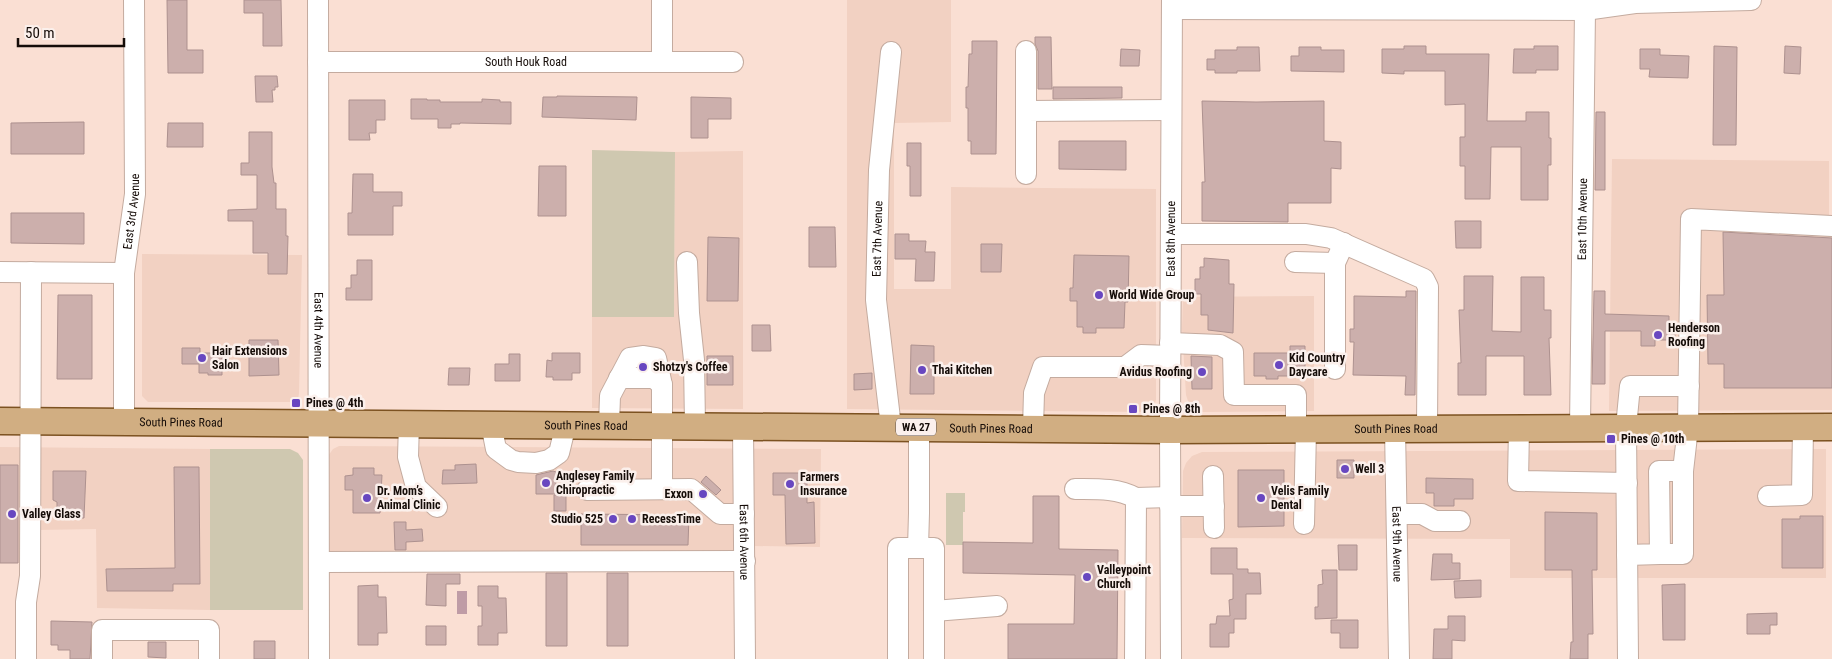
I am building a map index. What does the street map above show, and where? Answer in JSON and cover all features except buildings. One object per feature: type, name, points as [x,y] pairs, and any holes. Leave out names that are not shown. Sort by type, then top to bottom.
[{"type":"main road","name":"South Pines Road","points":[[0,420],[1170,430],[1832,427]]},
{"type":"street","name":"East 3rd Avenue","points":[[124,422],[124,272],[135,194],[134,0]]},
{"type":"street","name":"East 4th Avenue","points":[[318,0],[319,659]]},
{"type":"street","points":[[662,0],[662,62]]},
{"type":"street","points":[[1172,5],[1585,10],[1635,3],[1751,0]]},
{"type":"street","name":"East 8th Avenue","points":[[1171,659],[1172,5]]},
{"type":"street","name":"East 10th Avenue","points":[[1580,428],[1585,10]]},
{"type":"street","points":[[1026,51],[1026,174]]},
{"type":"street","name":"East 7th Avenue","points":[[891,52],[879,170],[876,300],[891,427]]},
{"type":"street","name":"South Houk Road","points":[[318,62],[733,62]]},
{"type":"street","points":[[1026,111],[1171,110]]},
{"type":"street","points":[[1627,555],[1660,554],[1660,471],[1683,471],[1688,427],[1691,219],[1832,226]]},
{"type":"street","points":[[1171,234],[1325,236],[1424,279],[1428,287],[1427,428]]},
{"type":"street","points":[[1335,369],[1335,263],[1344,243]]},
{"type":"street","points":[[687,262],[689,313],[694,360],[695,426]]},
{"type":"street","points":[[1295,262],[1335,263]]},
{"type":"street","points":[[0,272],[124,272]]},
{"type":"street","points":[[26,659],[26,602],[30,576],[31,272]]},
{"type":"street","points":[[1033,428],[1034,393],[1043,367],[1125,367],[1141,355],[1220,344],[1233,352],[1234,395],[1296,395],[1301,429],[1304,524]]},
{"type":"street","points":[[609,425],[610,396],[620,378],[654,378],[662,385],[662,489]]},
{"type":"street","points":[[1628,659],[1626,427],[1630,386],[1689,386]]},
{"type":"street","points":[[409,423],[408,457],[416,487],[437,507]]},
{"type":"street","points":[[491,424],[497,450],[511,460],[536,463],[549,460],[559,453],[566,424]]},
{"type":"street","name":"East 6th Avenue","points":[[743,426],[746,659]]},
{"type":"street","points":[[918,548],[919,427]]},
{"type":"street","points":[[1768,496],[1802,496],[1803,427]]},
{"type":"street","name":"East 9th Avenue","points":[[1395,428],[1399,659]]},
{"type":"street","points":[[1519,428],[1518,481],[1627,483]]},
{"type":"street","points":[[1214,476],[1214,528]]},
{"type":"street","points":[[587,490],[691,489],[720,514],[744,514]]},
{"type":"street","points":[[1076,489],[1113,490],[1125,492],[1136,498],[1214,506]]},
{"type":"street","points":[[1135,659],[1136,498]]},
{"type":"street","points":[[1397,514],[1422,514],[1435,520],[1460,521]]},
{"type":"street","points":[[898,659],[898,548],[934,548],[934,659]]},
{"type":"street","points":[[320,562],[745,561]]},
{"type":"street","points":[[934,611],[997,606]]},
{"type":"street","points":[[102,659],[102,630],[209,630],[209,659]]},
{"type":"shaded area","points":[[847,0],[951,0],[951,122],[894,123],[894,289],[951,289],[951,187],[1156,189],[1156,400],[1153,408],[1146,412],[847,409]]},
{"type":"shaded area","points":[[592,150],[675,152],[674,317],[592,317]]},
{"type":"shaded area","points":[[743,151],[743,409],[592,408],[592,317],[674,317],[675,152]]},
{"type":"shaded area","points":[[1612,159],[1829,161],[1829,215],[1832,215],[1832,410],[1609,411]]},
{"type":"shaded area","points":[[142,254],[302,255],[298,400],[293,402],[148,402],[142,396]]},
{"type":"shaded area","points":[[1314,296],[1314,411],[1203,412],[1196,410],[1189,404],[1186,395],[1182,329],[1183,297]]},
{"type":"shaded area","points":[[339,446],[821,449],[820,547],[754,546],[753,554],[332,553],[329,550],[328,456],[333,449]]},
{"type":"shaded area","points":[[0,447],[210,449],[210,610],[97,608],[96,529],[38,530],[38,563],[0,563]]},
{"type":"shaded area","points":[[210,449],[290,449],[298,453],[303,460],[303,610],[210,610]]},
{"type":"shaded area","points":[[1826,449],[1826,578],[1510,578],[1510,539],[1182,538],[1183,471],[1186,463],[1192,456],[1202,452]]},
{"type":"shaded area","points":[[946,493],[965,493],[963,545],[946,545]]},
{"type":"shaded area","points":[[457,591],[467,591],[467,614],[457,614]]},
{"type":"place","name":"World Wide Group","points":[[1099,295]]},
{"type":"place","name":"Henderson Roofing","points":[[1658,335]]},
{"type":"place","name":"Hair Extensions Salon","points":[[202,358]]},
{"type":"place","name":"Kid Country Daycare","points":[[1279,365]]},
{"type":"place","name":"Shotzy's Coffee","points":[[643,367]]},
{"type":"place","name":"Thai Kitchen","points":[[922,370]]},
{"type":"place","name":"Avidus Roofing","points":[[1202,372]]},
{"type":"place","name":"Pines @ 4th","points":[[296,403]]},
{"type":"place","name":"Pines @ 8th","points":[[1133,409]]},
{"type":"place","name":"Pines @ 10th","points":[[1611,439]]},
{"type":"place","name":"Well 3","points":[[1345,469]]},
{"type":"place","name":"Anglesey Family Chiropractic","points":[[546,483]]},
{"type":"place","name":"Farmers Insurance","points":[[790,484]]},
{"type":"place","name":"Exxon","points":[[703,494]]},
{"type":"place","name":"Dr. Mom’s Animal Clinic","points":[[367,498]]},
{"type":"place","name":"Velis Family Dental","points":[[1261,498]]},
{"type":"place","name":"Valley Glass","points":[[12,514]]},
{"type":"place","name":"Studio 525","points":[[613,519]]},
{"type":"place","name":"RecessTime","points":[[632,519]]},
{"type":"place","name":"Valleypoint Church","points":[[1087,577]]}]
